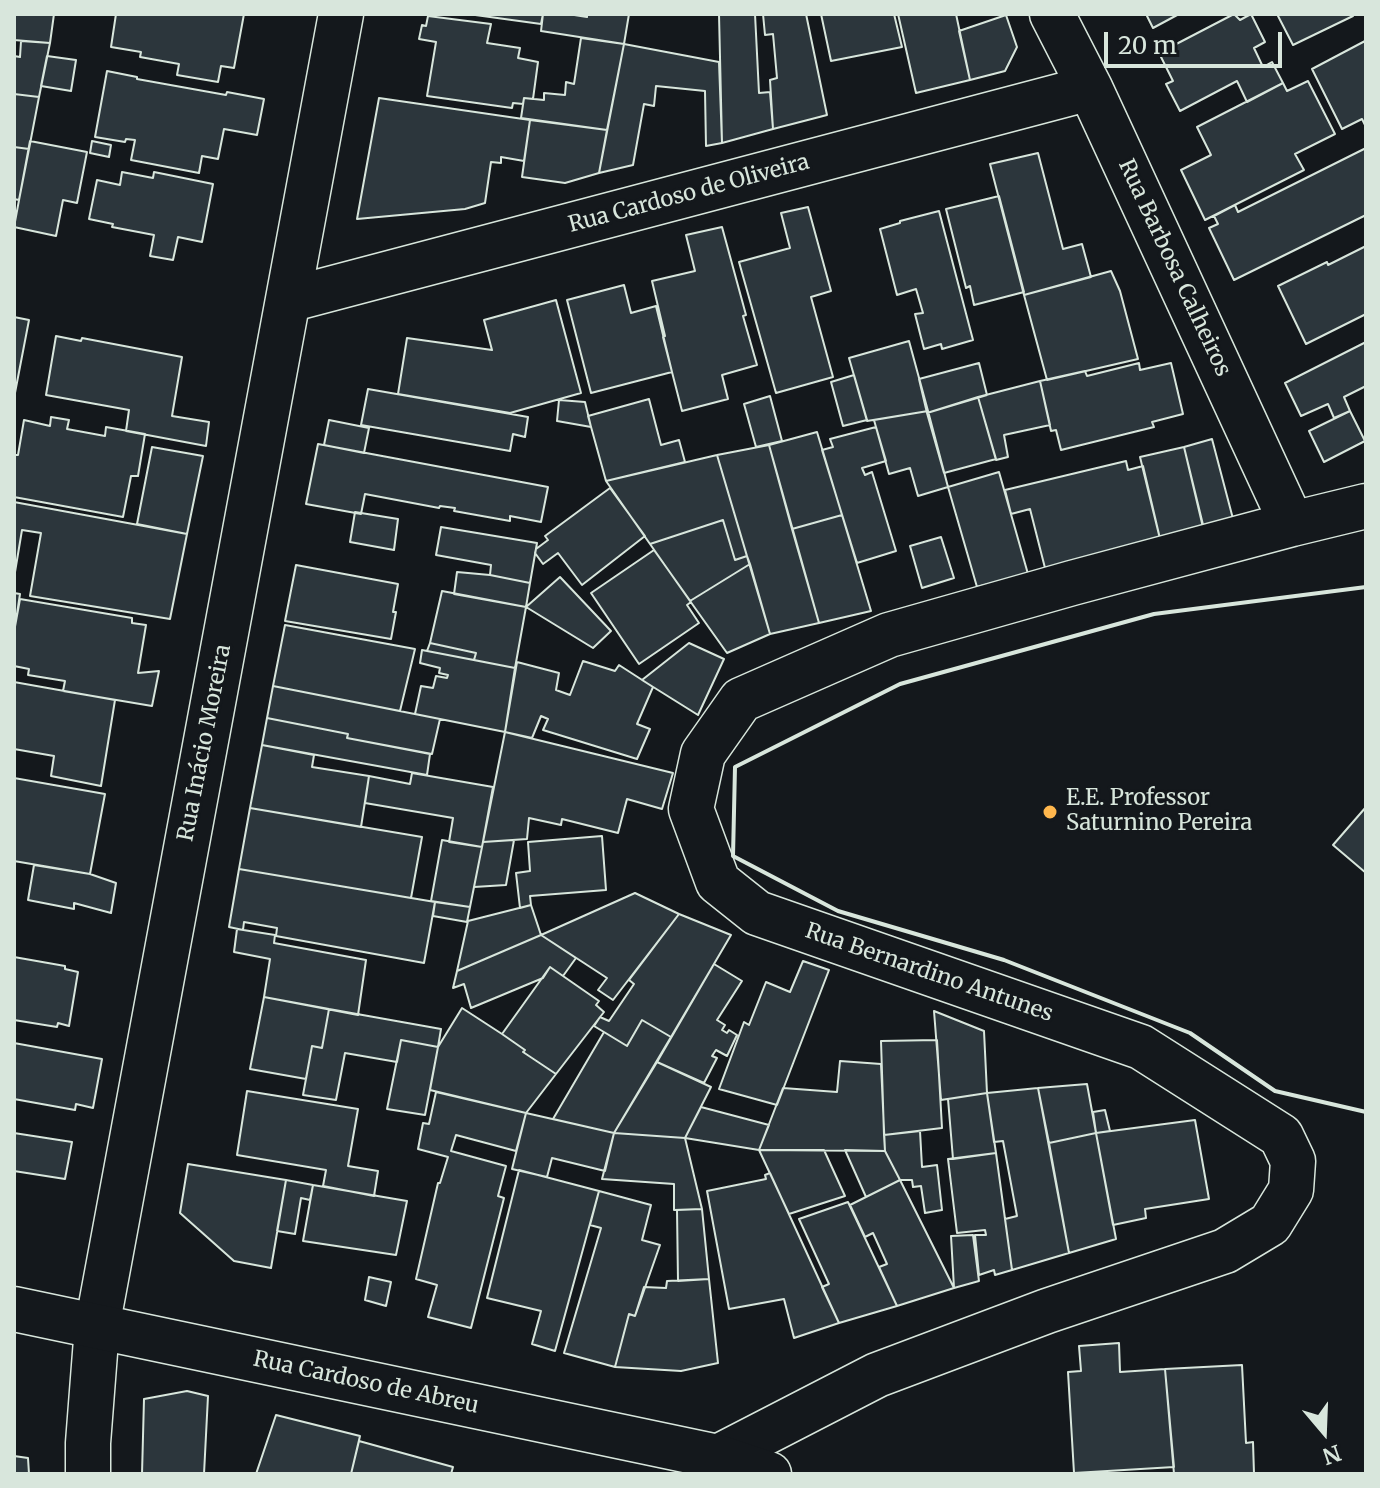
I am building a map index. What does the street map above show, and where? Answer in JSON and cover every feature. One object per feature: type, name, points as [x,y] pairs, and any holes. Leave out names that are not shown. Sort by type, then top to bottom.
[{"type":"street","name":"Rua Inácio Moreira","points":[[88,1474],[97,1327],[341,14]]},
{"type":"street","name":"Rua Barbosa Calheiros","points":[[1052,14],[1090,88],[1292,524]]},
{"type":"street","name":"Rua Cardoso de Oliveira","points":[[288,300],[1090,88]]},
{"type":"street","name":"Rua Bernardino Antunes","points":[[716,1466],[877,1375],[1047,1311],[1225,1251],[1270,1224],[1291,1190],[1293,1161],[1281,1136],[1141,1047],[757,913],[718,882],[691,809],[703,754],[741,700],[889,635],[1072,583],[1366,506]]},
{"type":"street","name":"Rua Cardoso de Abreu","points":[[14,1309],[716,1466],[769,1474]]},
{"type":"building","points":[[14,14],[54,14],[50,43],[14,40]]},
{"type":"building","points":[[116,14],[244,14],[234,68],[221,66],[218,82],[177,75],[179,64],[140,57],[141,52],[111,47]]},
{"type":"building","points":[[468,14],[543,14],[541,24]]},
{"type":"building","points":[[543,14],[587,17],[587,14],[629,14],[624,44],[541,31]]},
{"type":"building","points":[[719,14],[755,14],[759,93],[770,92],[773,129],[722,143]]},
{"type":"building","points":[[763,14],[806,14],[827,115],[773,129],[770,80],[777,78],[773,34],[765,35]]},
{"type":"building","points":[[821,14],[894,14],[902,47],[831,61]]},
{"type":"building","points":[[898,14],[956,14],[970,80],[916,93]]},
{"type":"building","points":[[1146,14],[1179,14],[1153,28]]},
{"type":"building","points":[[1234,14],[1240,20],[1251,14],[1265,42],[1254,48],[1263,67],[1272,62],[1283,83],[1247,102],[1237,81],[1180,111],[1166,84],[1173,81],[1159,53]]},
{"type":"building","points":[[1277,14],[1352,14],[1353,16],[1293,45]]},
{"type":"building","points":[[1006,15],[1017,47],[1005,71],[970,80],[959,31]]},
{"type":"building","points":[[428,16],[491,24],[487,43],[520,48],[518,58],[538,62],[533,99],[524,98],[523,104],[513,103],[512,108],[427,96],[436,42],[419,39]]},
{"type":"building","points":[[581,38],[624,44],[607,130],[521,118],[524,98],[544,100],[544,93],[565,95],[566,82],[574,84]]},
{"type":"building","points":[[21,41],[50,43],[39,97],[14,94],[14,56],[20,57]]},
{"type":"building","points":[[1365,41],[1366,127],[1362,119],[1342,129],[1312,69]]},
{"type":"building","points":[[624,44],[719,62],[722,143],[706,146],[705,91],[656,86],[654,106],[644,104],[633,165],[599,173]]},
{"type":"building","points":[[47,56],[76,60],[71,91],[41,86]]},
{"type":"building","points":[[107,71],[226,95],[227,92],[264,99],[257,135],[224,129],[218,159],[202,156],[199,173],[131,160],[135,140],[126,139],[125,142],[95,137]]},
{"type":"building","points":[[1308,81],[1335,134],[1295,154],[1304,170],[1205,220],[1181,170],[1211,155],[1197,127],[1283,83],[1287,91]]},
{"type":"building","points":[[14,94],[39,97],[29,149],[14,147]]},
{"type":"building","points":[[379,98],[530,120],[524,161],[501,157],[501,163],[491,162],[485,203],[465,209],[357,219]]},
{"type":"building","points":[[530,120],[607,130],[599,173],[565,183],[522,177]]},
{"type":"building","points":[[30,141],[87,152],[77,203],[63,200],[56,236],[14,227]]},
{"type":"building","points":[[92,141],[111,145],[109,157],[90,153]]},
{"type":"building","points":[[14,147],[29,149],[19,200],[14,199]]},
{"type":"building","points":[[1366,148],[1366,215],[1234,280],[1209,228],[1218,224],[1214,216],[1235,205],[1238,212]]},
{"type":"building","points":[[1038,153],[1063,249],[1082,244],[1091,277],[1024,295],[990,164]]},
{"type":"building","points":[[122,172],[153,178],[154,172],[213,184],[202,242],[178,237],[173,260],[150,256],[154,235],[89,219],[97,180],[120,185]]},
{"type":"building","points":[[999,196],[1024,292],[974,305],[970,286],[966,288],[946,209]]},
{"type":"building","points":[[808,207],[831,291],[811,297],[833,377],[776,393],[739,262],[790,248],[781,213]]},
{"type":"building","points":[[939,211],[973,340],[942,349],[941,344],[924,349],[915,314],[923,313],[916,289],[897,295],[880,229]]},
{"type":"building","points":[[722,227],[757,365],[722,375],[728,399],[682,411],[652,281],[695,271],[686,235]]},
{"type":"building","points":[[1366,246],[1366,314],[1306,344],[1278,286]]},
{"type":"building","points":[[1111,271],[1120,291],[1138,359],[1047,380],[1024,295]]},
{"type":"building","points":[[624,285],[631,313],[656,306],[672,372],[591,393],[567,300]]},
{"type":"building","points":[[556,300],[581,393],[510,413],[398,394],[407,338],[492,350],[484,320]]},
{"type":"building","points":[[14,317],[29,320],[14,398]]},
{"type":"building","points":[[56,336],[182,357],[172,416],[209,422],[206,446],[126,431],[129,410],[46,395]]},
{"type":"building","points":[[909,341],[928,411],[867,421],[849,358]]},
{"type":"building","points":[[1366,342],[1366,386],[1344,397],[1350,411],[1334,418],[1328,404],[1301,416],[1285,383]]},
{"type":"building","points":[[979,363],[987,395],[927,413],[919,379]]},
{"type":"building","points":[[1139,363],[1140,370],[1171,363],[1183,414],[1152,422],[1154,427],[1061,450],[1056,430],[1051,431],[1040,381],[1085,371],[1087,376]]},
{"type":"building","points":[[854,375],[867,420],[843,426],[831,382]]},
{"type":"building","points":[[1040,381],[1050,425],[1004,435],[1008,457],[996,460],[978,397]]},
{"type":"building","points":[[368,389],[528,417],[525,437],[513,434],[510,451],[361,425]]},
{"type":"building","points":[[770,396],[782,441],[756,447],[744,404]]},
{"type":"building","points":[[978,397],[996,459],[944,473],[927,413]]},
{"type":"building","points":[[649,399],[661,445],[679,440],[685,462],[606,481],[588,416]]},
{"type":"building","points":[[559,400],[585,402],[591,427],[557,421]]},
{"type":"building","points":[[928,411],[948,487],[918,496],[910,468],[889,474],[874,420]]},
{"type":"building","points":[[1350,411],[1365,441],[1324,462],[1309,431]]},
{"type":"building","points":[[51,417],[69,420],[67,429],[105,436],[106,427],[145,434],[138,476],[131,476],[123,517],[14,497],[14,458],[18,455],[24,420],[50,426]]},
{"type":"building","points":[[329,420],[369,428],[364,453],[324,445]]},
{"type":"building","points":[[876,427],[886,461],[862,468],[865,475],[872,472],[896,551],[857,563],[822,450],[833,447],[830,439]]},
{"type":"building","points":[[817,432],[842,515],[792,529],[769,445]]},
{"type":"building","points":[[1212,439],[1237,534],[1206,540],[1184,447]]},
{"type":"building","points":[[318,444],[548,487],[541,522],[510,516],[510,521],[454,511],[455,508],[439,508],[365,494],[361,514],[306,504]]},
{"type":"building","points":[[769,445],[819,623],[770,634],[717,455]]},
{"type":"building","points":[[152,447],[203,456],[187,534],[137,524]]},
{"type":"building","points":[[1184,447],[1205,533],[1161,543],[1140,457]]},
{"type":"building","points":[[717,455],[747,556],[735,560],[723,520],[650,544],[606,481]]},
{"type":"building","points":[[1126,461],[1128,470],[1143,466],[1161,543],[1045,568],[1030,509],[1011,514],[1005,490]]},
{"type":"building","points":[[999,472],[1028,574],[977,587],[948,487]]},
{"type":"building","points":[[610,488],[645,536],[582,585],[558,553],[543,564],[535,553],[548,540],[545,536]]},
{"type":"building","points":[[14,502],[187,534],[170,619],[30,596],[41,533],[22,530],[14,578]]},
{"type":"building","points":[[355,512],[398,519],[394,550],[350,542]]},
{"type":"building","points":[[842,515],[871,611],[819,623],[792,529]]},
{"type":"building","points":[[723,520],[735,560],[747,556],[750,564],[690,601],[650,544]]},
{"type":"building","points":[[441,527],[537,543],[530,583],[490,575],[491,565],[436,555]]},
{"type":"building","points":[[941,537],[954,578],[922,588],[910,546]]},
{"type":"building","points":[[654,550],[691,602],[687,605],[699,623],[639,664],[591,593]]},
{"type":"building","points":[[750,564],[770,634],[727,653],[690,601]]},
{"type":"building","points":[[296,565],[398,584],[391,639],[285,621]]},
{"type":"building","points":[[457,572],[530,583],[526,607],[454,594]]},
{"type":"building","points":[[560,577],[611,631],[593,648],[526,607]]},
{"type":"building","points":[[442,591],[526,607],[515,668],[474,660],[476,653],[430,643]]},
{"type":"building","points":[[14,593],[20,594],[17,614],[14,614]]},
{"type":"building","points":[[20,599],[132,618],[132,623],[146,625],[138,673],[159,671],[152,706],[63,691],[65,681],[28,675],[29,669],[14,666],[14,632]]},
{"type":"building","points":[[285,625],[415,649],[400,711],[273,686]]},
{"type":"building","points":[[430,643],[476,653],[474,660],[427,651]]},
{"type":"building","points":[[689,643],[724,659],[698,715],[642,680]]},
{"type":"building","points":[[422,650],[515,668],[505,732],[415,714],[421,686],[433,688],[436,676],[447,678],[448,675],[439,673],[440,668],[420,663]]},
{"type":"building","points":[[583,661],[615,671],[619,665],[653,687],[637,724],[650,729],[637,759],[543,730],[548,719],[541,716],[532,738],[505,732],[517,662],[559,673],[556,690],[570,695]]},
{"type":"building","points":[[14,682],[115,700],[101,786],[51,776],[54,756],[14,749]]},
{"type":"building","points":[[273,686],[440,719],[432,754],[347,738],[348,734],[267,718]]},
{"type":"building","points":[[267,718],[430,754],[427,775],[262,745]]},
{"type":"building","points":[[505,732],[673,773],[662,809],[627,799],[618,833],[562,819],[561,825],[529,818],[527,839],[483,842]]},
{"type":"building","points":[[262,745],[314,755],[312,767],[369,776],[361,827],[250,808]]},
{"type":"building","points":[[412,773],[493,787],[482,847],[449,842],[453,818],[365,803],[369,776],[410,784]]},
{"type":"building","points":[[14,778],[105,794],[90,874],[14,861]]},
{"type":"building","points":[[1366,807],[1366,873],[1333,845]]},
{"type":"building","points":[[250,808],[422,837],[411,898],[239,869]]},
{"type":"building","points":[[602,836],[606,890],[530,896],[531,905],[520,908],[516,873],[530,871],[528,842]]},
{"type":"building","points":[[442,840],[482,847],[470,907],[431,901]]},
{"type":"building","points":[[514,840],[506,885],[474,887],[483,842]]},
{"type":"building","points":[[34,865],[90,874],[116,883],[111,913],[74,903],[74,909],[28,900]]},
{"type":"building","points":[[239,869],[435,902],[424,963],[276,936],[277,928],[244,922],[243,930],[229,927]]},
{"type":"building","points":[[635,893],[679,914],[613,1000],[598,990],[607,978],[541,935]]},
{"type":"building","points":[[435,902],[470,907],[467,922],[433,916]]},
{"type":"building","points":[[531,905],[541,935],[457,971],[468,921]]},
{"type":"building","points":[[679,914],[731,935],[671,1037],[642,1020],[627,1046],[594,1026],[600,1017],[609,1021],[634,984],[629,980]]},
{"type":"building","points":[[237,929],[275,935],[274,943],[366,960],[358,1015],[264,997],[270,959],[234,952]]},
{"type":"building","points":[[541,935],[576,958],[563,976],[550,967],[543,978],[471,1008],[464,984],[453,988],[457,971]]},
{"type":"building","points":[[14,957],[65,966],[65,969],[78,972],[69,1026],[14,1020]]},
{"type":"building","points":[[803,961],[829,970],[777,1105],[719,1089],[744,1022],[749,1025],[766,982],[790,992]]},
{"type":"building","points":[[714,964],[742,981],[717,1020],[725,1025],[722,1030],[737,1035],[727,1056],[716,1050],[712,1056],[717,1058],[704,1083],[657,1062]]},
{"type":"building","points":[[550,967],[599,1001],[596,1005],[604,1012],[556,1074],[502,1034]]},
{"type":"building","points":[[264,997],[329,1009],[322,1048],[312,1046],[306,1079],[250,1069]]},
{"type":"building","points":[[462,1008],[556,1074],[526,1113],[430,1090],[438,1047]]},
{"type":"building","points":[[329,1009],[441,1029],[438,1047],[401,1040],[397,1062],[345,1053],[336,1100],[303,1095],[312,1046],[322,1048]]},
{"type":"building","points":[[934,1011],[984,1031],[987,1093],[941,1100]]},
{"type":"building","points":[[642,1020],[671,1037],[614,1133],[553,1119],[604,1032],[627,1046]]},
{"type":"building","points":[[401,1040],[438,1047],[425,1115],[387,1109]]},
{"type":"building","points":[[937,1040],[942,1128],[884,1135],[881,1041]]},
{"type":"building","points":[[14,1043],[102,1059],[93,1108],[76,1104],[75,1110],[14,1099]]},
{"type":"building","points":[[840,1061],[881,1064],[885,1151],[759,1150],[783,1088],[837,1092]]},
{"type":"building","points":[[657,1062],[711,1087],[685,1138],[614,1133]]},
{"type":"building","points":[[1087,1084],[1096,1133],[1049,1143],[1038,1088]]},
{"type":"building","points":[[1038,1088],[1069,1253],[1012,1270],[1005,1219],[1017,1216],[1003,1141],[994,1142],[987,1093]]},
{"type":"building","points":[[247,1091],[358,1109],[348,1166],[378,1171],[374,1196],[323,1186],[326,1170],[237,1155]]},
{"type":"building","points":[[436,1092],[526,1113],[516,1151],[456,1135],[451,1151],[506,1166],[498,1196],[504,1198],[471,1328],[428,1317],[437,1285],[416,1279],[438,1183],[448,1157],[418,1149],[423,1123],[429,1124]]},
{"type":"building","points":[[987,1093],[996,1153],[953,1159],[948,1099]]},
{"type":"building","points":[[701,1107],[769,1125],[759,1150],[685,1138]]},
{"type":"building","points":[[1105,1110],[1110,1131],[1096,1133],[1093,1112]]},
{"type":"building","points":[[526,1113],[614,1133],[605,1171],[552,1158],[547,1177],[512,1169]]},
{"type":"building","points":[[1195,1120],[1209,1199],[1145,1209],[1146,1218],[1113,1225],[1096,1133]]},
{"type":"building","points":[[920,1131],[922,1167],[937,1165],[942,1210],[925,1213],[921,1186],[913,1187],[912,1180],[900,1180],[885,1151],[884,1135]]},
{"type":"building","points":[[14,1133],[72,1142],[65,1179],[14,1171]]},
{"type":"building","points":[[614,1133],[685,1138],[702,1209],[674,1210],[674,1184],[602,1179]]},
{"type":"building","points":[[1096,1133],[1116,1239],[1069,1253],[1049,1143]]},
{"type":"building","points":[[759,1150],[824,1150],[845,1196],[789,1214]]},
{"type":"building","points":[[845,1150],[885,1151],[900,1180],[866,1197]]},
{"type":"building","points":[[996,1153],[1012,1270],[995,1275],[994,1270],[979,1275],[975,1235],[986,1235],[985,1230],[957,1233],[948,1159]]},
{"type":"building","points":[[188,1164],[286,1180],[271,1268],[234,1261],[180,1213]]},
{"type":"building","points":[[519,1170],[599,1191],[555,1351],[532,1344],[541,1311],[487,1298]]},
{"type":"building","points":[[770,1173],[839,1323],[794,1338],[784,1299],[729,1309],[707,1191],[766,1179],[765,1175]]},
{"type":"building","points":[[286,1180],[313,1185],[310,1200],[301,1198],[295,1234],[277,1231]]},
{"type":"building","points":[[900,1180],[954,1288],[897,1306],[879,1267],[887,1264],[873,1233],[865,1237],[850,1205]]},
{"type":"building","points":[[313,1185],[407,1201],[396,1255],[303,1241]]},
{"type":"building","points":[[599,1191],[651,1205],[642,1240],[660,1245],[635,1316],[629,1314],[615,1367],[564,1353],[601,1228],[590,1225]]},
{"type":"building","points":[[848,1202],[897,1306],[839,1323],[822,1287],[829,1284],[799,1219]]},
{"type":"building","points":[[702,1209],[709,1279],[678,1281],[677,1210]]},
{"type":"building","points":[[973,1235],[979,1281],[954,1288],[951,1236]]},
{"type":"building","points":[[369,1277],[391,1282],[386,1306],[365,1300]]},
{"type":"building","points":[[709,1279],[718,1363],[681,1371],[615,1367],[629,1314],[635,1316],[644,1287],[666,1288],[667,1281]]},
{"type":"building","points":[[1119,1343],[1120,1372],[1165,1369],[1174,1467],[1074,1473],[1068,1372],[1081,1371],[1079,1346]]},
{"type":"building","points":[[1242,1365],[1246,1443],[1253,1442],[1254,1474],[1174,1474],[1165,1369]]},
{"type":"building","points":[[187,1391],[208,1396],[204,1474],[142,1474],[144,1399]]},
{"type":"building","points":[[276,1415],[360,1436],[351,1474],[256,1474]]},
{"type":"building","points":[[359,1441],[453,1467],[451,1474],[351,1474]]},
{"type":"building","points":[[14,1456],[28,1458],[29,1474],[14,1474]]},
{"type":"wall","points":[[1366,587],[1154,614],[900,684],[735,767],[733,856],[838,911],[1004,960],[1190,1033],[1275,1091],[1366,1112]]},
{"type":"place","name":"E.E. Professor Saturnino Pereira","points":[[1050,812]]}]
